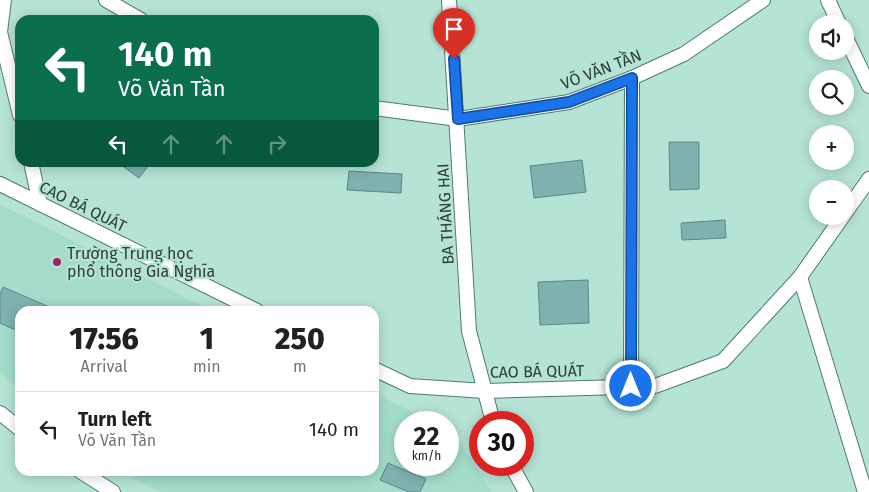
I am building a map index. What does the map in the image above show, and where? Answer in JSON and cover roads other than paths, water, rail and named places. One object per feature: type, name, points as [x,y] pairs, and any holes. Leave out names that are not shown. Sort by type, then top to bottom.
[{"type":"street","points":[[4,0],[0,32],[15,94]]},
{"type":"street","points":[[106,0],[132,15]]},
{"type":"street","name":"BA THÁNG HAI","points":[[450,0],[469,331],[491,411]]},
{"type":"street","name":"VÕ VĂN TẦN","points":[[379,109],[458,119],[569,102],[632,78],[684,54],[763,0]]},
{"type":"street","points":[[828,0],[835,15]]},
{"type":"street","points":[[854,55],[869,86]]},
{"type":"street","points":[[631,386],[632,78]]},
{"type":"street","points":[[32,167],[40,204]]},
{"type":"street","name":"CAO BÁ QUÁT","points":[[854,201],[869,179]]},
{"type":"street","name":"CAO BÁ QUÁT","points":[[0,184],[247,306]]},
{"type":"street","name":"CAO BÁ QUÁT","points":[[379,371],[410,386],[485,390],[655,386],[723,361],[800,277],[837,225]]},
{"type":"street","points":[[800,277],[865,492]]},
{"type":"street","points":[[0,413],[15,425]]},
{"type":"street","points":[[88,476],[113,492]]},
{"type":"street","points":[[517,476],[526,492]]},
{"type":"place","name":"Trường Trung học phổ thông Gia Nghĩa","points":[[57,262]]}]
